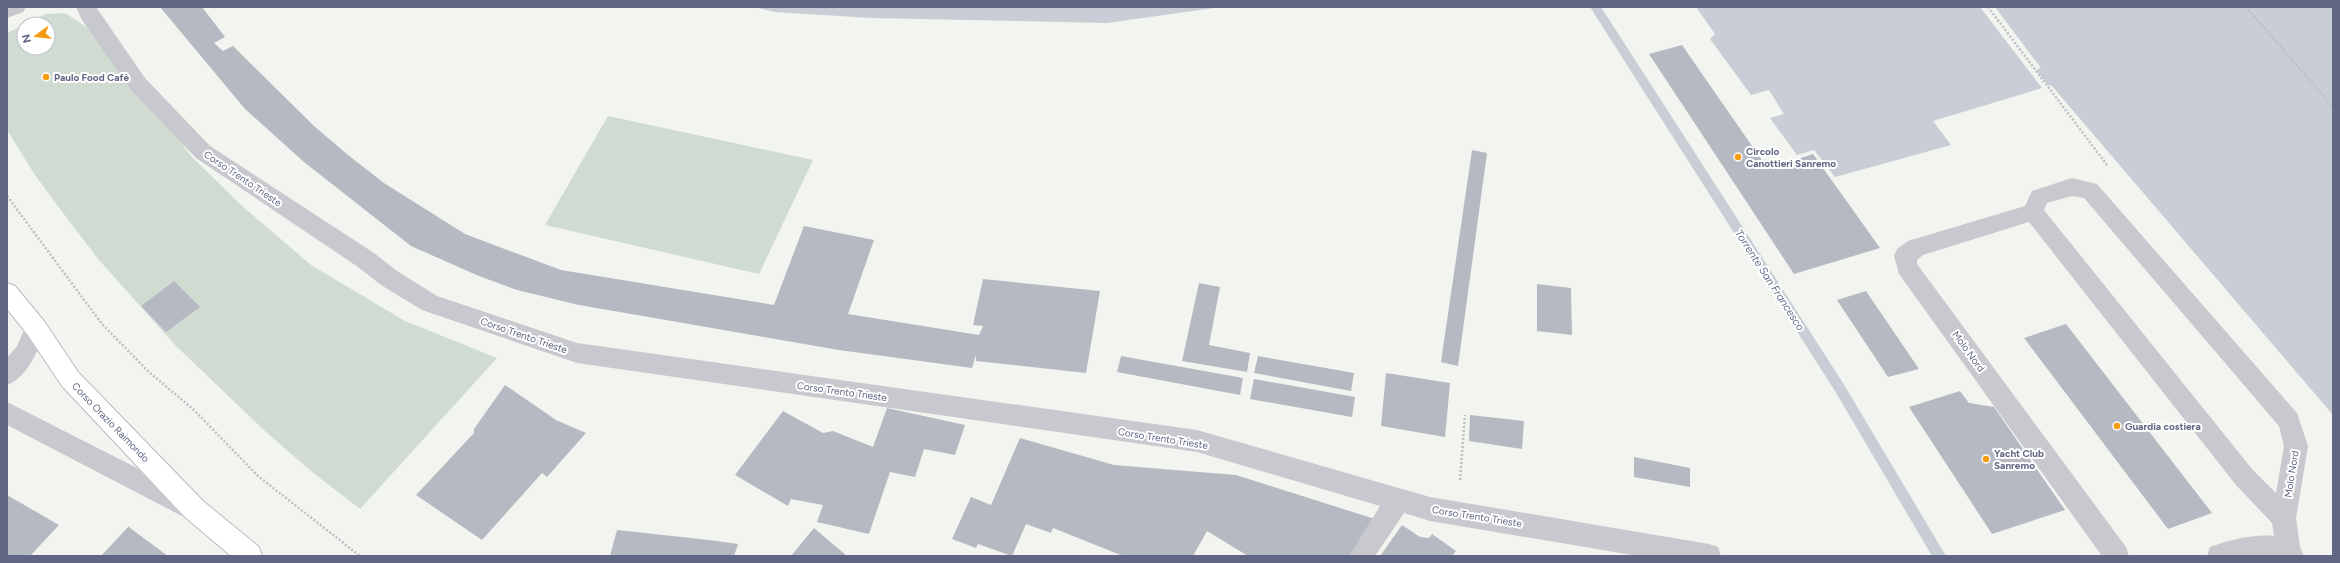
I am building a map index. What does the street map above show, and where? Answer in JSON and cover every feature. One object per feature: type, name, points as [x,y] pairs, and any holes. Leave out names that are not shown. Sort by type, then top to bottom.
[{"type":"main road","name":"Corso Orazio Raimondo","points":[[7,293],[36,328],[70,379],[194,509],[250,556]]},
{"type":"street","points":[[7,11],[16,7]]},
{"type":"street","name":"Corso Trento Trieste","points":[[86,7],[89,15],[138,84],[203,152],[366,260],[389,278],[430,303],[577,353],[1197,441],[1430,509],[1457,512],[1709,556]]},
{"type":"street","points":[[2033,212],[2038,197],[2072,186],[2090,190]]},
{"type":"street","name":"Molo Nord","points":[[2090,190],[2288,421],[2296,446],[2284,518],[2290,554]]},
{"type":"street","name":"Molo Nord","points":[[2117,556],[1907,267],[1905,256],[1916,248],[2033,212],[2244,477],[2284,518]]},
{"type":"street","points":[[7,375],[24,353],[36,328]]},
{"type":"street","name":"Corso Orazio Raimondo","points":[[7,413],[194,509]]},
{"type":"street","points":[[1361,556],[1399,499]]},
{"type":"street","points":[[2219,556],[2240,550],[2271,548],[2290,554]]},
{"type":"path","points":[[1988,7],[2108,164],[2090,190]]},
{"type":"path","points":[[2246,7],[2333,107]]},
{"type":"path","points":[[7,196],[102,324],[149,372],[194,410],[258,476],[360,556]]},
{"type":"path","points":[[1457,512],[1465,414]]},
{"type":"shaded area","points":[[754,7],[1221,7],[1107,23],[871,18],[775,12]]},
{"type":"shaded area","points":[[1696,7],[1980,7],[2042,88],[1933,121],[1951,145],[1835,177],[1814,150],[1797,155],[1770,118],[1784,114],[1769,90],[1751,95],[1710,39],[1715,34]]},
{"type":"shaded area","points":[[1995,7],[2333,7],[2333,415],[2052,86],[2048,85],[2036,70],[2041,68]]},
{"type":"shaded area","points":[[65,13],[88,28],[154,107],[191,156],[241,205],[311,265],[405,321],[497,358],[360,509],[311,471],[266,432],[175,345],[99,260],[35,175],[7,130],[7,33],[16,29],[16,56],[56,56],[56,16],[42,16],[46,14]]},
{"type":"shaded area","points":[[608,116],[813,160],[759,274],[545,225]]},
{"type":"building","points":[[160,7],[202,7],[225,37],[214,43],[223,51],[233,46],[314,126],[348,155],[384,183],[465,234],[561,270],[774,305],[804,226],[874,240],[848,314],[979,335],[983,326],[973,325],[983,279],[1100,291],[1086,373],[976,361],[976,355],[972,368],[839,350],[579,305],[517,290],[479,276],[411,246],[304,162],[245,109]]},
{"type":"building","name":"Circolo Canottieri Sanremo","points":[[1682,45],[1768,169],[1813,154],[1880,248],[1794,274],[1649,54]]},
{"type":"building","points":[[1472,150],[1487,153],[1458,366],[1441,362]]},
{"type":"building","points":[[174,281],[200,307],[166,332],[141,306]]},
{"type":"building","points":[[1199,283],[1220,287],[1209,345],[1250,353],[1247,372],[1182,361]]},
{"type":"building","points":[[1537,284],[1571,288],[1572,335],[1537,331]]},
{"type":"building","points":[[1866,291],[1919,369],[1888,377],[1837,300]]},
{"type":"building","name":"Guardia costiera","points":[[2066,324],[2212,513],[2168,529],[2024,338]]},
{"type":"building","points":[[1121,356],[1243,378],[1240,395],[1117,372]]},
{"type":"building","points":[[1258,356],[1354,373],[1351,391],[1254,373]]},
{"type":"building","points":[[1386,373],[1450,383],[1445,437],[1381,426]]},
{"type":"building","points":[[1254,379],[1355,397],[1352,417],[1250,399]]},
{"type":"building","points":[[505,385],[556,420],[586,433],[547,477],[542,473],[482,540],[416,495],[474,433],[474,429]]},
{"type":"building","name":"Yacht Club Sanremo","points":[[1960,391],[1969,403],[1994,407],[2065,510],[1992,534],[1909,407]]},
{"type":"building","points":[[887,408],[965,425],[955,455],[924,449],[915,477],[890,472],[869,534],[817,522],[823,505],[791,499],[788,506],[735,475],[783,411],[823,433],[833,431],[873,447]]},
{"type":"building","points":[[1470,415],[1524,421],[1522,449],[1469,441]]},
{"type":"building","points":[[1020,438],[1114,465],[1236,475],[1378,520],[1351,556],[1248,556],[1207,531],[1193,556],[1123,556],[1053,528],[1051,533],[1026,524],[1012,556],[978,544],[976,548],[952,539],[971,497],[991,505]]},
{"type":"building","points":[[1634,457],[1690,468],[1690,487],[1634,477]]},
{"type":"building","points":[[7,495],[59,525],[30,556],[7,556]]},
{"type":"building","points":[[1402,525],[1420,537],[1429,538],[1432,534],[1456,551],[1452,556],[1380,556]]},
{"type":"building","points":[[129,526],[130,528],[168,556],[101,556]]},
{"type":"building","points":[[814,528],[847,556],[791,556]]},
{"type":"building","points":[[617,530],[738,544],[734,556],[610,556]]},
{"type":"waterway","name":"Torrente San Francesco","points":[[1595,7],[1839,387],[1939,556]]},
{"type":"place","name":"Paulo Food Cafè","points":[[46,77]]},
{"type":"place","name":"Circolo Canottieri Sanremo","points":[[1738,157]]},
{"type":"place","name":"Guardia costiera","points":[[2117,426]]},
{"type":"place","name":"Yacht Club Sanremo","points":[[1986,459]]}]
